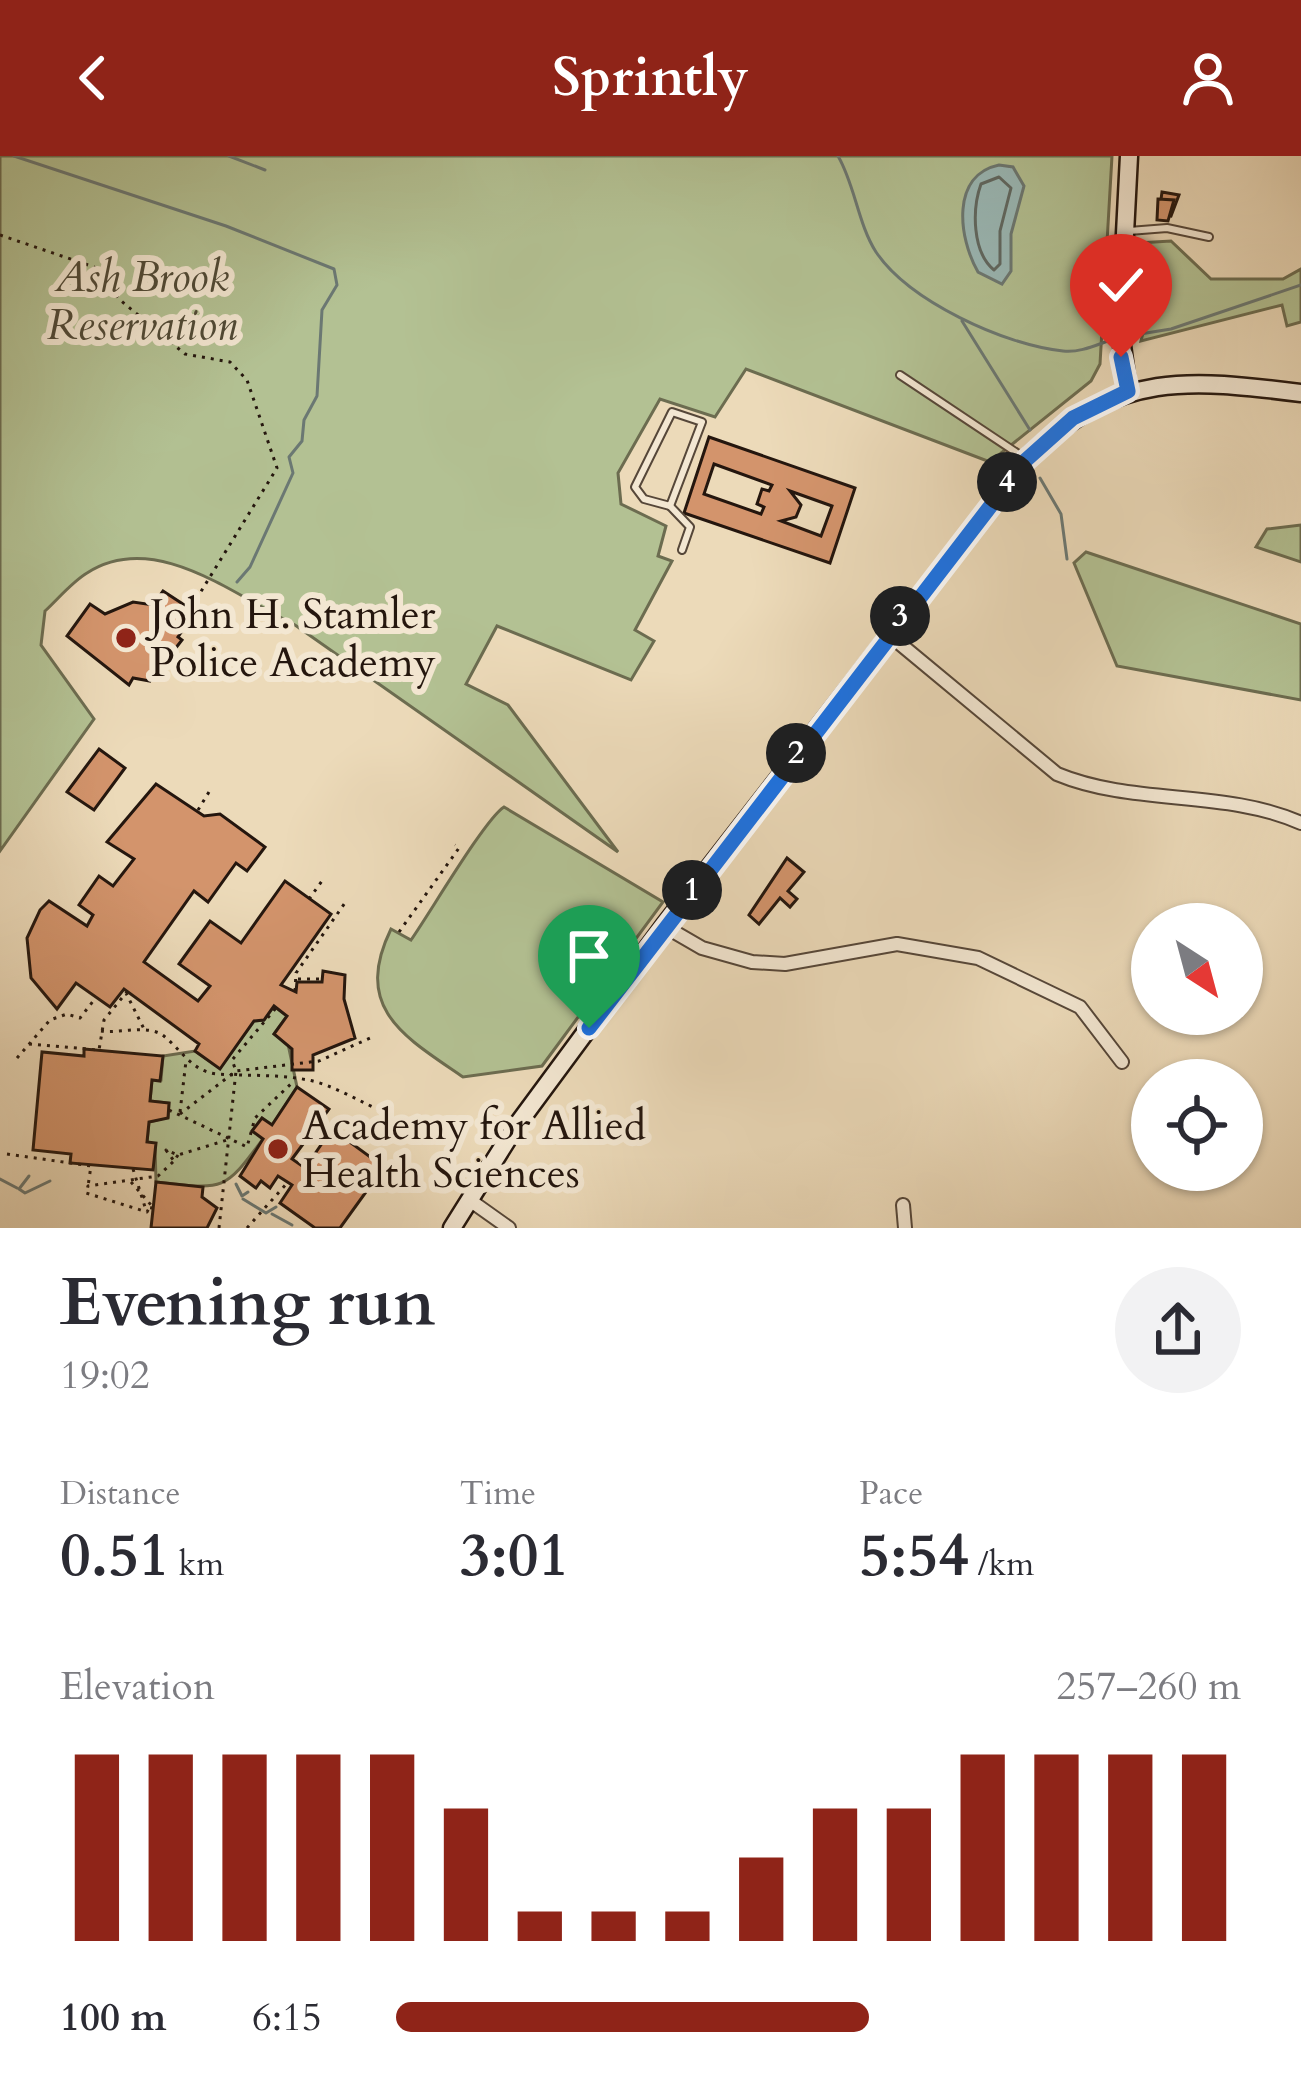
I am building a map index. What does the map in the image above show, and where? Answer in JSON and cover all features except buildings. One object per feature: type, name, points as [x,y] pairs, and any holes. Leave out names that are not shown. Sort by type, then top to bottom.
[{"type":"street","points":[[1128,391],[1120,330],[1129,156]]},
{"type":"street","points":[[452,1228],[514,1130],[664,926],[887,633],[1026,460],[1073,418],[1128,391],[1186,381],[1301,393]]},
{"type":"street","points":[[887,633],[1057,774],[1107,790],[1268,812],[1301,823]]},
{"type":"street","points":[[664,926],[702,948],[752,962],[784,964],[897,944],[978,958],[1080,1007],[1122,1062]]},
{"type":"street","points":[[471,1201],[509,1228]]},
{"type":"street","points":[[903,1205],[905,1228]]},
{"type":"lane","points":[[1126,232],[1167,228],[1209,237]]},
{"type":"lane","points":[[900,375],[1026,460]]},
{"type":"lane","points":[[670,506],[702,422],[672,412],[635,487],[644,499],[670,506],[690,527],[682,550]]},
{"type":"path","points":[[0,235],[94,267],[120,300],[185,354],[230,362],[247,380],[277,468],[197,598]]},
{"type":"path","points":[[198,810],[209,792]]},
{"type":"path","points":[[399,932],[449,858],[466,856]]},
{"type":"path","points":[[309,899],[322,881]]},
{"type":"path","points":[[295,991],[296,979],[347,900]]},
{"type":"path","points":[[296,979],[320,979]]},
{"type":"path","points":[[29,1044],[99,1051],[101,1031],[126,993],[144,1030]]},
{"type":"path","points":[[17,1058],[50,1020],[67,1015],[80,1018],[94,1000]]},
{"type":"path","points":[[219,1228],[236,1071],[232,1060],[276,1008]]},
{"type":"path","points":[[101,1031],[144,1030],[166,1037],[186,1060],[214,1074],[319,1060],[370,1038]]},
{"type":"path","points":[[180,1114],[186,1060]]},
{"type":"path","points":[[236,1071],[262,1080],[296,1080],[386,1113]]},
{"type":"path","points":[[180,1114],[236,1071]]},
{"type":"path","points":[[169,1110],[247,1147],[255,1118],[296,1080]]},
{"type":"path","points":[[88,1186],[158,1176],[176,1158],[229,1140]]},
{"type":"path","points":[[7,1154],[92,1166],[86,1193],[148,1212],[151,1204],[131,1182]]},
{"type":"path","points":[[133,1168],[145,1207],[153,1208]]},
{"type":"path","points":[[247,1228],[288,1182]]},
{"type":"green space","name":"Ash Brook Reservation","points":[[0,156],[1112,156],[1100,364],[1091,381],[990,462],[746,369],[715,417],[660,399],[618,473],[621,504],[666,526],[658,556],[672,561],[635,630],[654,641],[631,680],[497,626],[466,684],[508,705],[618,852],[295,625],[194,572],[140,558],[113,561],[87,573],[45,611],[41,645],[94,719],[0,851]]},
{"type":"green space","points":[[1171,241],[1211,279],[1283,279],[1301,269],[1301,322],[1287,326],[1282,305],[1141,341],[1149,309],[1138,243]]},
{"type":"green space","points":[[1301,525],[1301,562],[1256,547],[1267,529]]},
{"type":"green space","points":[[1086,552],[1301,624],[1301,700],[1117,666],[1074,563]]},
{"type":"green space","points":[[504,807],[663,902],[542,1066],[463,1077],[404,1034],[391,1018],[381,1000],[381,957],[391,929],[411,940],[471,847]]},
{"type":"green space","points":[[274,1006],[287,1016],[274,1034],[288,1044],[297,1087],[272,1125],[262,1118],[253,1130],[263,1139],[240,1169],[221,1183],[156,1182],[155,1144],[147,1142],[149,1122],[168,1117],[169,1103],[150,1101],[152,1080],[161,1080],[163,1056],[195,1051],[220,1068],[254,1021],[264,1020]]},
{"type":"water","points":[[999,165],[1013,167],[1024,186],[1011,234],[1011,271],[1002,284],[978,272],[963,225],[966,194],[973,181]]},
{"type":"waterway","points":[[14,156],[226,226],[334,269],[337,285],[322,310],[317,396],[304,420],[302,441],[289,457],[293,473],[250,567],[237,582]]},
{"type":"waterway","points":[[229,156],[265,170]]},
{"type":"waterway","points":[[838,156],[876,252],[891,270],[934,303],[987,330],[1039,347],[1074,351],[1108,341]]},
{"type":"waterway","points":[[1134,335],[1171,329],[1301,285]]},
{"type":"waterway","points":[[962,321],[1030,430]]},
{"type":"waterway","points":[[1040,478],[1061,514],[1067,559]]},
{"type":"waterway","points":[[29,1176],[19,1189],[25,1193],[50,1181]]},
{"type":"waterway","points":[[0,1179],[17,1188]]},
{"type":"waterway","points":[[236,1184],[242,1196],[248,1192]]},
{"type":"waterway","points":[[243,1199],[266,1213],[276,1207]]},
{"type":"waterway","points":[[272,1214],[292,1225]]},
{"type":"place","name":"John H. Stamler Police Academy","points":[[126,638]]},
{"type":"place","name":"Academy for Allied Health Sciences","points":[[278,1149]]},
{"type":"route","points":[[589,1028],[887,633],[1026,460],[1073,418],[1128,391],[1121,357]]}]
